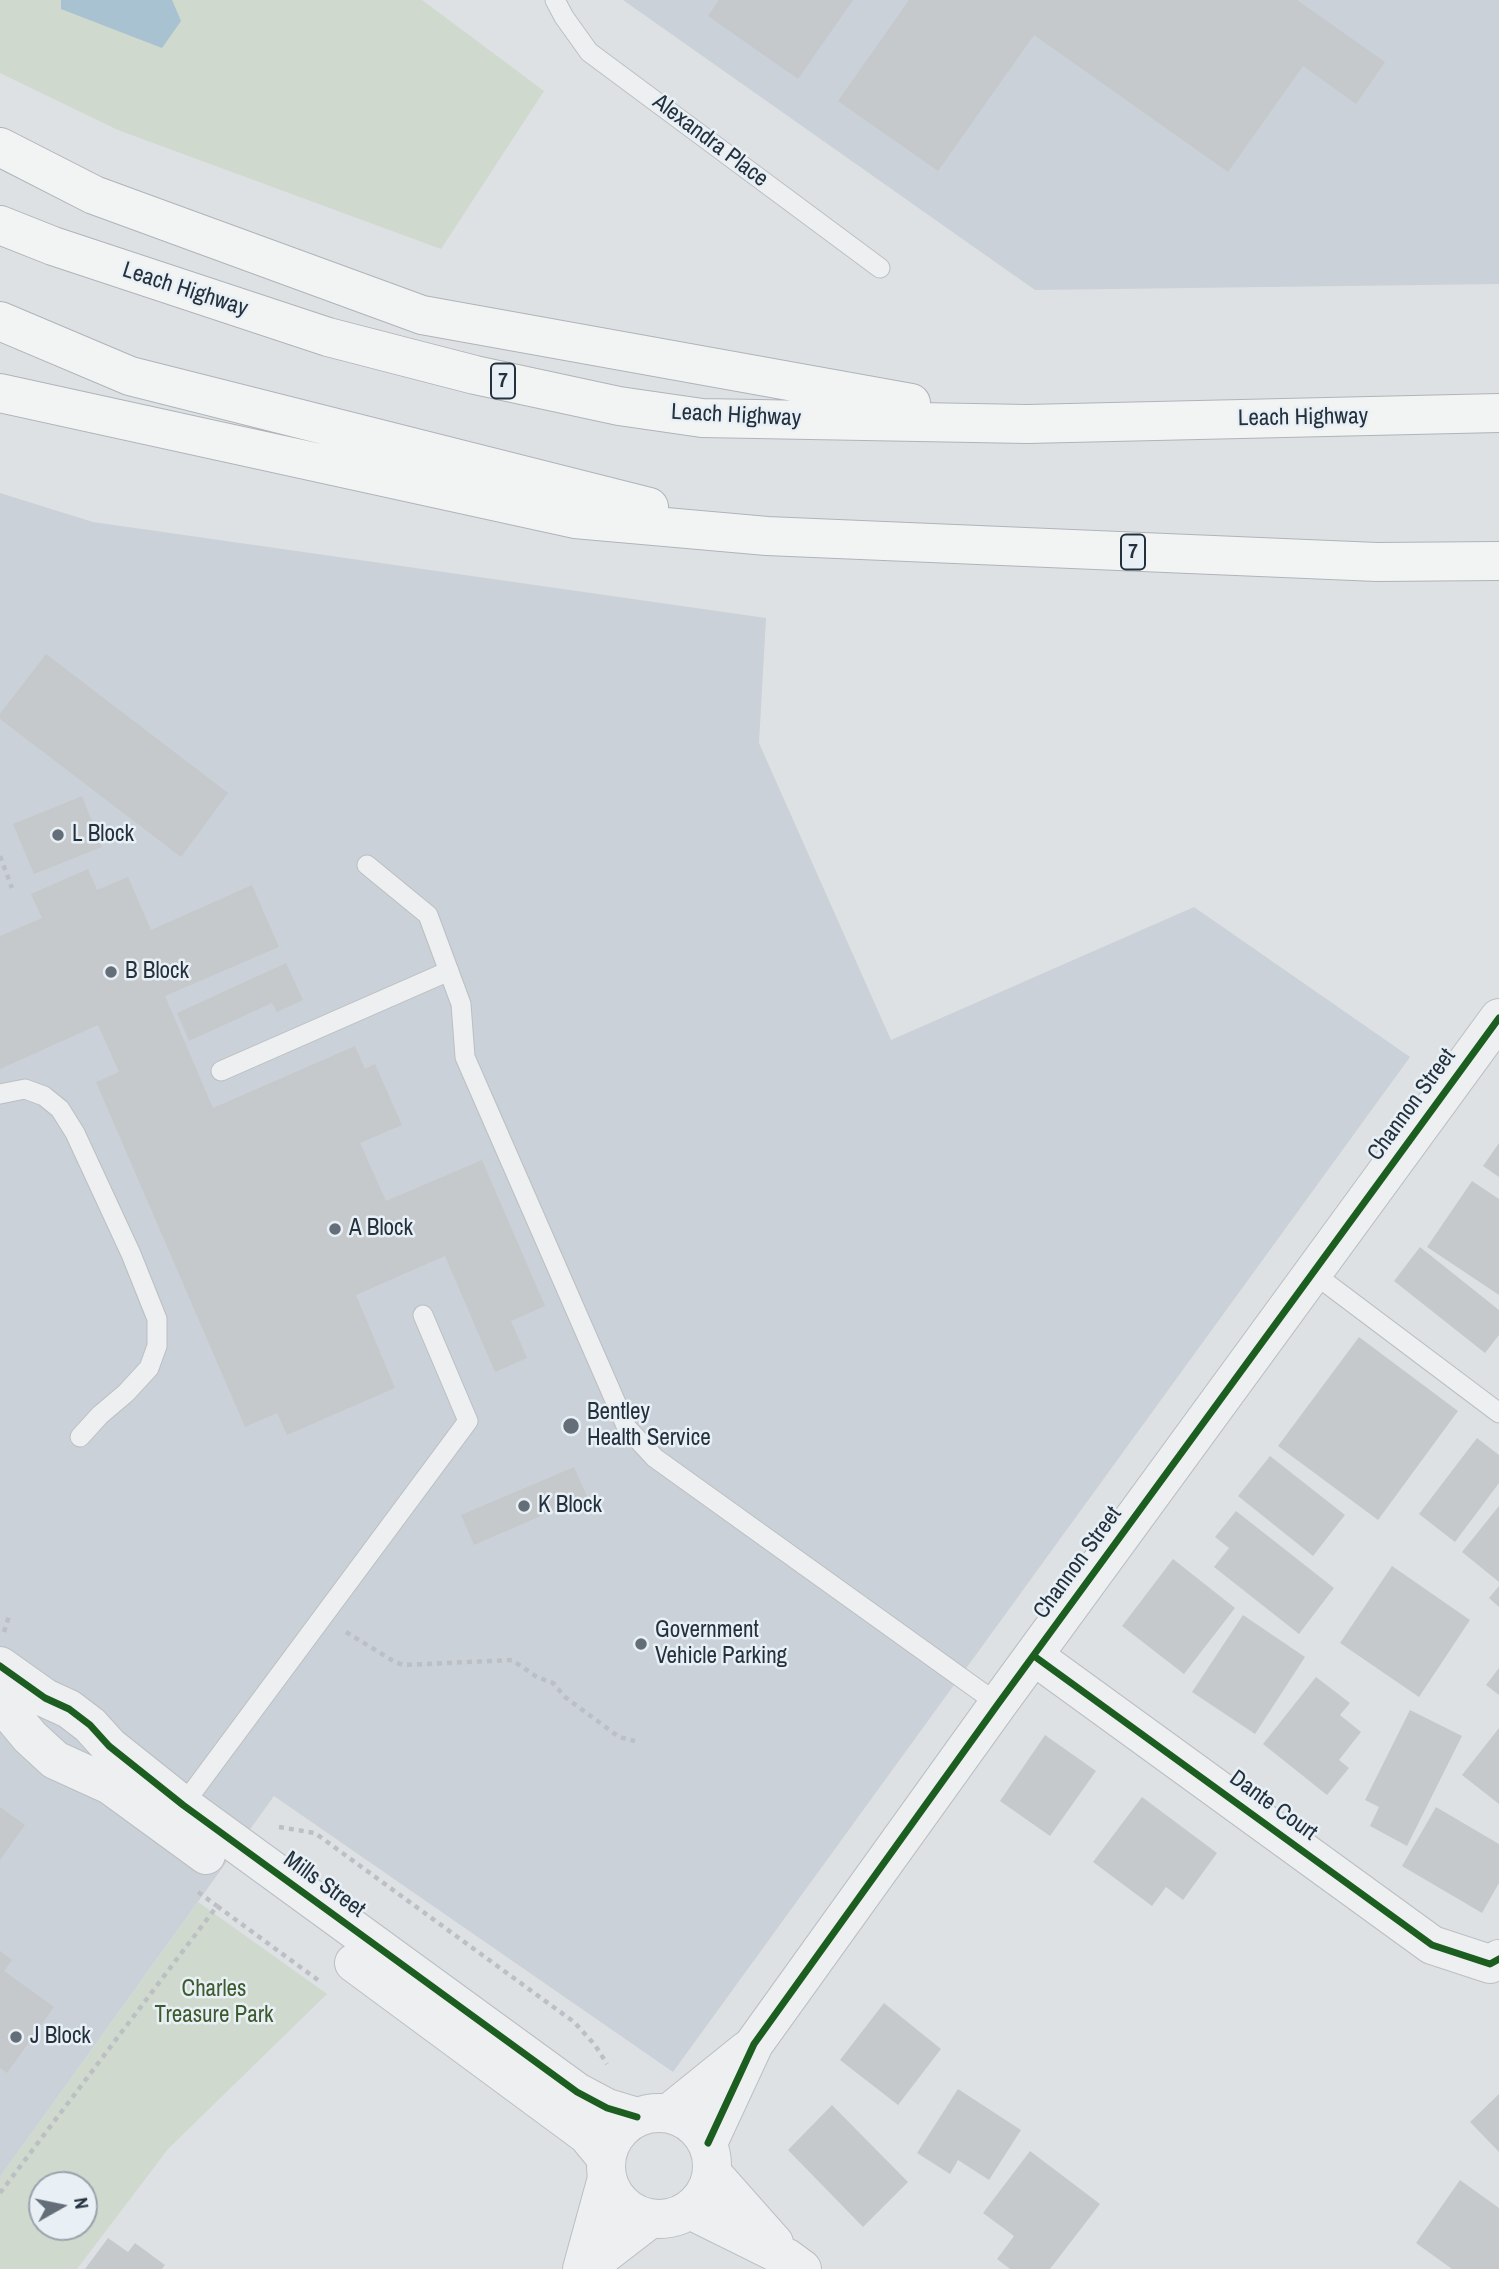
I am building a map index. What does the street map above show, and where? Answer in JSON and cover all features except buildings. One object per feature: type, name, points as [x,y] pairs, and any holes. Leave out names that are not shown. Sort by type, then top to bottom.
[{"type":"highway","points":[[0,147],[94,195],[422,315],[1027,424]]},
{"type":"highway","name":"Leach Highway","points":[[0,225],[52,246],[328,337],[475,375],[619,406],[702,418],[1027,424],[1499,413]]},
{"type":"highway","name":"7","points":[[0,321],[130,376],[766,536],[1377,562],[1499,561]]},
{"type":"highway","points":[[0,393],[575,519],[766,536]]},
{"type":"street","name":"Channon Street","points":[[710,2158],[754,2044],[998,1704],[1499,1018]]},
{"type":"street","name":"Mills Street","points":[[8,1650],[45,1698],[69,1709],[90,1726],[175,1816],[587,2135],[607,2168]]},
{"type":"street","name":"Dante Court","points":[[1034,1656],[1432,1945],[1490,1964],[1499,1959]]},
{"type":"street","name":"Mills Street","points":[[0,1706],[55,1760],[175,1816],[577,2092],[607,2108],[653,2115]]},
{"type":"street","name":"Channon Street","points":[[653,2115],[754,2044]]},
{"type":"street","points":[[583,2269],[612,2141],[623,2126],[653,2115],[684,2119],[698,2129],[710,2158],[794,2264]]},
{"type":"street","points":[[607,2168],[613,2193],[623,2205],[650,2219],[664,2219],[690,2210],[708,2187],[710,2158]]},
{"type":"street","points":[[690,2210],[794,2264]]},
{"type":"street","points":[[583,2269],[650,2219]]},
{"type":"lane","name":"Alexandra Place","points":[[555,0],[589,51],[880,268]]},
{"type":"lane","points":[[367,864],[428,915],[461,1004],[465,1057],[627,1427],[654,1458],[998,1704]]},
{"type":"lane","points":[[221,1071],[449,971]]},
{"type":"lane","points":[[0,1094],[25,1089],[44,1096],[60,1109],[75,1133],[120,1230],[157,1319],[157,1346],[149,1368],[80,1437]]},
{"type":"lane","points":[[1312,1273],[1499,1413]]},
{"type":"lane","points":[[175,1816],[468,1421],[423,1315]]},
{"type":"path","points":[[0,856],[12,888]]},
{"type":"path","points":[[323,1616],[402,1665],[512,1660],[537,1677],[553,1683],[565,1698],[619,1737],[635,1741]]},
{"type":"path","points":[[0,1621],[5,1628],[8,1650]]},
{"type":"path","points":[[266,1825],[314,1833],[575,2022],[595,2045],[610,2072]]},
{"type":"path","points":[[0,2193],[217,1906],[331,1989]]},
{"type":"shaded area","points":[[623,0],[1499,0],[1499,284],[1035,290]]},
{"type":"shaded area","name":"Bentley Health Service","points":[[0,493],[93,522],[766,618],[759,743],[891,1040],[1194,907],[1410,1057],[673,2072],[274,1796],[0,2177]]},
{"type":"green space","points":[[0,0],[422,0],[544,91],[441,249],[118,130],[0,73]]},
{"type":"green space","name":"Charles Treasure Park","points":[[198,1902],[327,1994],[168,2149],[77,2269],[0,2269],[0,2177]]},
{"type":"water","points":[[61,0],[172,0],[181,21],[162,48],[61,9]]},
{"type":"cycle path","points":[[708,2143],[754,2044],[998,1704],[1499,1018]]},
{"type":"cycle path","points":[[1034,1656],[1432,1945],[1490,1964],[1499,1959]]},
{"type":"cycle path","points":[[0,1666],[45,1698],[69,1709],[90,1725],[109,1746],[183,1805],[577,2092],[607,2108],[637,2117]]},
{"type":"place","name":"L Block","points":[[58,835]]},
{"type":"place","name":"B Block","points":[[111,972]]},
{"type":"place","name":"A Block","points":[[335,1229]]},
{"type":"place","name":"Bentley Health Service","points":[[571,1426]]},
{"type":"place","name":"K Block","points":[[524,1506]]},
{"type":"place","name":"Government Vehicle Parking","points":[[641,1644]]},
{"type":"place","name":"J Block","points":[[16,2037]]}]
